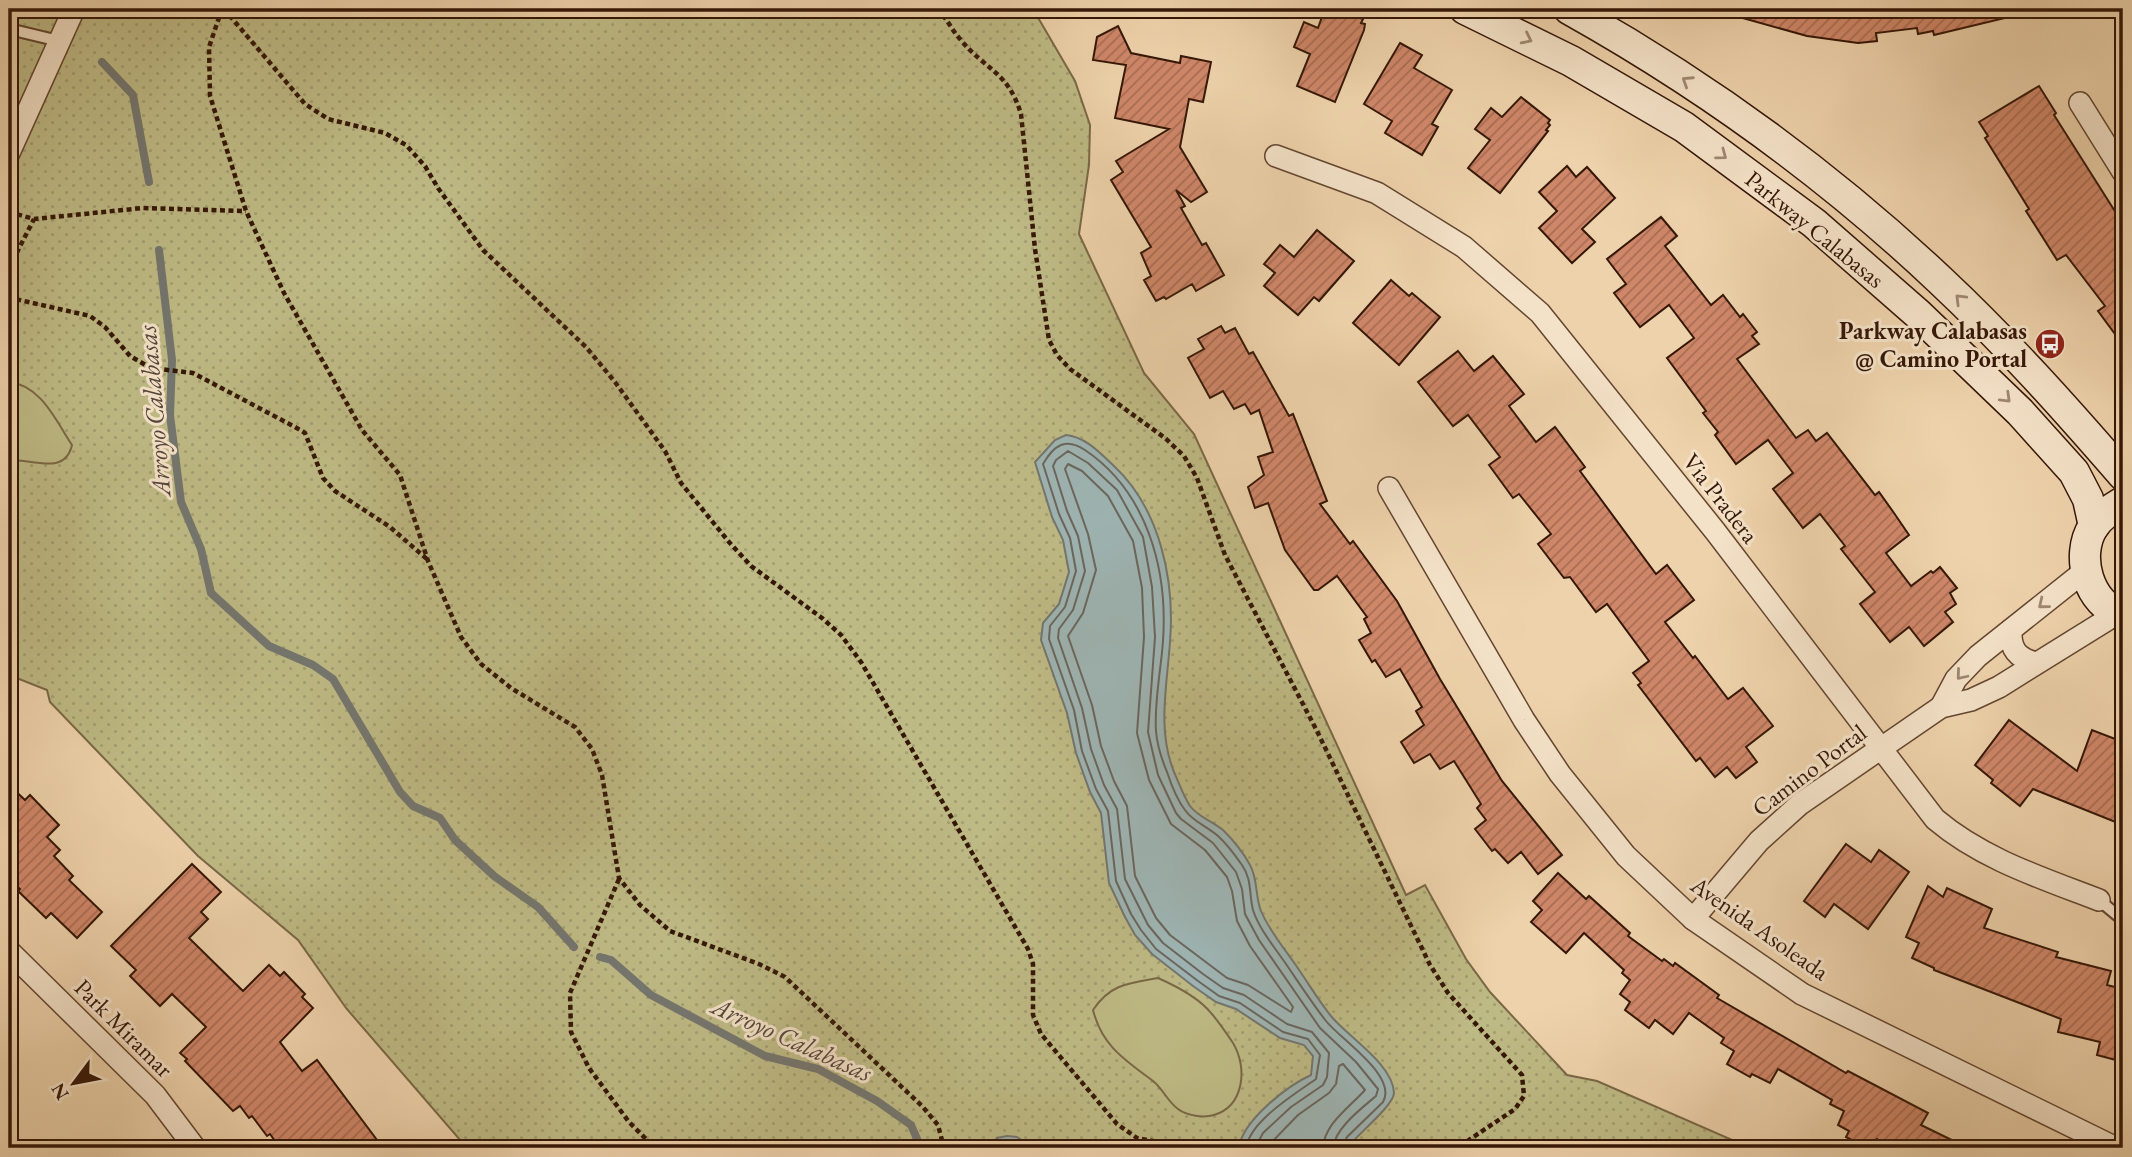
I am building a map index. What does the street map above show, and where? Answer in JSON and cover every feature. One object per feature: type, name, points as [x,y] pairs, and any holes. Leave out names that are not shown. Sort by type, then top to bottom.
[{"type":"street","points":[[9,153],[74,9]]},
{"type":"street","name":"Parkway Calabasas","points":[[1465,9],[1571,61],[1684,127],[1814,223],[1918,314],[2020,412],[2074,472],[2088,499],[2094,526]]},
{"type":"street","name":"Parkway Calabasas","points":[[1569,9],[1628,42],[1734,111],[1853,203],[1941,281],[2006,345],[2123,475]]},
{"type":"street","points":[[2080,103],[2123,172]]},
{"type":"street","name":"Via Pradera","points":[[1276,156],[1377,193],[1464,247],[1540,313],[1714,531],[1935,819],[1957,838],[2026,872],[2099,900]]},
{"type":"street","name":"Avenida Asoleada","points":[[1389,488],[1524,720],[1560,774],[1626,856],[1693,919],[1802,993],[2116,1148]]},
{"type":"street","points":[[2120,614],[2096,593],[2084,560],[2086,542],[2094,526],[2107,511],[2123,502]]},
{"type":"street","name":"Camino Portal","points":[[1941,707],[1956,679],[1978,656],[2086,570]]},
{"type":"street","name":"Camino Portal","points":[[1693,919],[1759,841],[1800,804],[1941,707],[1971,700],[1998,687],[2120,614]]},
{"type":"street","points":[[2011,630],[2010,642],[2015,652],[2024,660],[2036,663]]},
{"type":"street","name":"Park Miramar","points":[[9,951],[155,1095],[195,1148]]},
{"type":"lane","points":[[9,29],[59,41]]},
{"type":"lane","points":[[2099,900],[2123,920]]},
{"type":"path","points":[[944,1148],[938,1125],[922,1106],[785,977],[759,964],[670,931],[640,905],[619,878],[602,775],[592,748],[575,727],[511,688],[481,664],[461,637],[428,561],[400,475],[362,430],[284,293],[246,211],[210,96],[209,47],[223,9],[305,104],[328,119],[385,132],[406,145],[425,166],[483,250],[578,339],[615,382],[665,451],[681,482],[729,542],[751,566],[841,635],[868,674],[1028,948],[1033,964],[1033,1015],[1041,1034],[1117,1124],[1137,1138],[1189,1148]]},
{"type":"path","points":[[937,9],[959,38],[1005,80],[1015,95],[1021,114],[1035,249],[1049,340],[1056,355],[1070,369],[1165,438],[1184,456],[1197,478],[1225,555],[1317,731],[1430,965],[1448,993],[1522,1075],[1524,1096],[1515,1109],[1457,1148]]},
{"type":"path","points":[[9,212],[34,219],[143,208],[246,211]]},
{"type":"path","points":[[9,268],[34,219]]},
{"type":"path","points":[[9,295],[15,299],[90,316],[105,327],[130,356],[154,369],[189,373],[305,433],[323,478],[335,491],[390,527],[428,561]]},
{"type":"path","points":[[619,878],[570,993],[571,1032],[589,1068],[629,1122],[654,1148]]},
{"type":"shaded area","points":[[9,9],[1033,9],[1075,81],[1090,125],[1089,165],[1079,234],[1144,373],[1194,434],[1406,895],[1425,885],[1466,959],[1490,992],[1567,1075],[1597,1081],[1737,1142],[1743,1148],[467,1148],[346,1008],[298,940],[198,856],[50,702],[47,690],[9,675]]},
{"type":"shaded area","points":[[9,382],[30,390],[53,415],[72,445],[68,455],[62,460],[46,464],[9,460]]},
{"type":"shaded area","points":[[1158,978],[1200,1002],[1226,1032],[1238,1053],[1241,1074],[1237,1095],[1224,1110],[1214,1115],[1196,1116],[1178,1109],[1157,1084],[1116,1051],[1097,1023],[1093,1010],[1106,995],[1129,983]]},
{"type":"water","points":[[1066,435],[1092,446],[1130,483],[1143,503],[1161,547],[1167,570],[1171,618],[1164,724],[1174,772],[1190,806],[1224,831],[1242,852],[1253,870],[1259,905],[1272,932],[1331,1016],[1378,1061],[1392,1082],[1394,1093],[1388,1105],[1347,1148],[1239,1148],[1248,1127],[1257,1116],[1278,1096],[1311,1075],[1313,1056],[1304,1045],[1280,1038],[1236,1009],[1216,1002],[1152,954],[1135,935],[1109,883],[1101,813],[1076,753],[1067,713],[1041,640],[1043,623],[1059,604],[1069,572],[1063,540],[1052,517],[1035,462],[1055,440]]},
{"type":"water","points":[[1017,1137],[1033,1148],[987,1148],[997,1138]]},
{"type":"building","points":[[1330,9],[1363,19],[1361,23],[1365,24],[1335,102],[1297,86],[1310,54],[1294,47],[1304,22],[1318,28],[1323,14],[1327,15]]},
{"type":"building","points":[[1733,9],[2008,9],[2009,17],[1934,35],[1933,31],[1918,34],[1917,28],[1876,33],[1877,41],[1858,43],[1807,36],[1732,15]]},
{"type":"building","points":[[1118,26],[1131,53],[1180,63],[1181,56],[1211,62],[1203,102],[1189,99],[1180,147],[1207,192],[1191,202],[1176,190],[1185,206],[1181,208],[1202,245],[1206,243],[1224,275],[1196,291],[1192,284],[1166,299],[1164,297],[1156,301],[1144,280],[1151,276],[1141,253],[1151,247],[1111,180],[1123,172],[1116,161],[1169,129],[1115,118],[1126,65],[1093,60],[1097,37]]},
{"type":"building","points":[[1400,43],[1422,55],[1414,68],[1452,90],[1432,124],[1438,127],[1422,155],[1385,133],[1392,121],[1364,104]]},
{"type":"building","points":[[2039,86],[2056,113],[2054,115],[2123,224],[2123,345],[2098,311],[2105,306],[2066,255],[2057,260],[2026,211],[2029,209],[1985,138],[1988,136],[1979,122]]},
{"type":"building","points":[[1521,97],[1550,120],[1550,125],[1500,193],[1468,168],[1490,140],[1475,129],[1491,108],[1502,117]]},
{"type":"building","points":[[1567,166],[1576,177],[1587,167],[1615,198],[1582,229],[1595,242],[1572,263],[1539,228],[1557,211],[1539,192]]},
{"type":"building","points":[[1661,217],[1677,236],[1665,246],[1711,305],[1723,295],[1740,317],[1743,314],[1757,332],[1752,336],[1759,344],[1737,359],[1796,438],[1808,430],[1816,441],[1827,433],[1875,495],[1879,492],[1909,535],[1886,553],[1911,586],[1940,567],[1957,588],[1950,593],[1956,604],[1945,612],[1953,622],[1924,646],[1909,627],[1890,642],[1860,604],[1875,592],[1841,549],[1845,546],[1820,514],[1803,528],[1773,489],[1793,473],[1768,440],[1736,464],[1715,435],[1718,432],[1703,413],[1706,411],[1667,358],[1694,338],[1669,305],[1640,327],[1614,293],[1626,284],[1607,259]]},
{"type":"building","points":[[1317,230],[1354,261],[1319,301],[1314,297],[1298,315],[1264,286],[1275,273],[1264,264],[1280,245],[1294,257]]},
{"type":"building","points":[[1391,280],[1409,296],[1412,293],[1440,317],[1399,365],[1353,323]]},
{"type":"building","points":[[1221,326],[1225,333],[1235,328],[1249,354],[1253,352],[1289,416],[1293,414],[1327,501],[1320,504],[1350,544],[1353,541],[1397,601],[1440,679],[1502,781],[1562,855],[1538,874],[1521,852],[1508,863],[1495,849],[1492,851],[1475,829],[1486,820],[1477,808],[1481,804],[1454,761],[1440,769],[1430,754],[1414,763],[1401,742],[1424,725],[1416,711],[1422,707],[1400,669],[1386,677],[1375,660],[1372,662],[1359,640],[1371,633],[1364,619],[1367,617],[1337,576],[1314,590],[1285,550],[1268,503],[1255,508],[1248,487],[1264,475],[1258,457],[1273,452],[1259,410],[1251,414],[1245,404],[1234,409],[1223,391],[1210,398],[1188,358],[1204,349],[1198,339]]},
{"type":"building","points":[[1458,351],[1474,371],[1493,356],[1524,394],[1509,406],[1536,442],[1555,427],[1585,467],[1580,471],[1656,574],[1667,565],[1694,600],[1665,622],[1728,699],[1743,688],[1773,726],[1746,747],[1757,762],[1736,778],[1727,767],[1715,777],[1700,758],[1696,761],[1638,685],[1641,683],[1633,673],[1649,661],[1607,604],[1596,612],[1570,577],[1564,578],[1538,544],[1551,534],[1519,494],[1513,498],[1489,465],[1500,457],[1468,415],[1453,426],[1418,382]]},
{"type":"building","points":[[2009,720],[2077,771],[2092,730],[2123,742],[2123,825],[2033,789],[2020,806],[1991,783],[1993,780],[1975,765]]},
{"type":"building","points":[[9,785],[25,800],[30,795],[59,825],[47,837],[60,850],[54,856],[73,876],[69,880],[102,912],[77,938],[51,913],[46,918],[9,879]]},
{"type":"building","points":[[1846,844],[1871,862],[1879,850],[1909,872],[1868,929],[1834,904],[1825,917],[1804,901]]},
{"type":"building","points":[[192,864],[221,892],[201,912],[208,919],[189,938],[243,991],[269,965],[280,976],[284,972],[305,994],[302,997],[313,1008],[280,1042],[302,1071],[317,1060],[383,1148],[280,1148],[252,1116],[249,1118],[240,1106],[233,1111],[185,1061],[187,1059],[180,1053],[206,1027],[172,994],[160,1006],[130,976],[136,970],[111,946]]},
{"type":"building","points":[[1558,873],[1586,899],[1589,896],[1630,933],[1628,936],[1662,961],[1664,959],[1673,966],[1675,963],[1719,995],[1717,998],[1846,1073],[1848,1071],[1928,1113],[1921,1125],[1968,1148],[1895,1148],[1877,1139],[1873,1148],[1867,1148],[1846,1137],[1849,1131],[1838,1125],[1844,1111],[1830,1104],[1832,1100],[1778,1069],[1770,1083],[1752,1074],[1750,1077],[1727,1064],[1734,1051],[1721,1043],[1724,1038],[1689,1013],[1673,1034],[1655,1020],[1649,1028],[1625,1010],[1630,1002],[1620,994],[1630,980],[1622,973],[1624,970],[1584,933],[1566,953],[1531,922],[1542,910],[1533,901]]},
{"type":"building","points":[[1928,886],[1943,897],[1947,888],[1992,909],[1984,928],[2058,952],[2056,957],[2111,971],[2107,985],[2123,989],[2123,1062],[2097,1055],[2100,1042],[2058,1032],[2061,1019],[1934,970],[1912,958],[1919,943],[1906,937]]},
{"type":"waterway","name":"Arroyo Calabasas","points":[[102,62],[133,95],[149,182]]},
{"type":"waterway","name":"Arroyo Calabasas","points":[[159,250],[172,360],[170,415],[181,502],[201,549],[211,593],[269,646],[313,665],[333,679],[400,792],[413,806],[440,818],[455,840],[494,876],[538,907],[574,947]]},
{"type":"waterway","name":"Arroyo Calabasas","points":[[600,957],[611,960],[651,995],[765,1056],[818,1069],[877,1101],[911,1125],[921,1148]]},
{"type":"place","name":"Parkway Calabasas @ Camino Portal","points":[[2050,344]]}]
